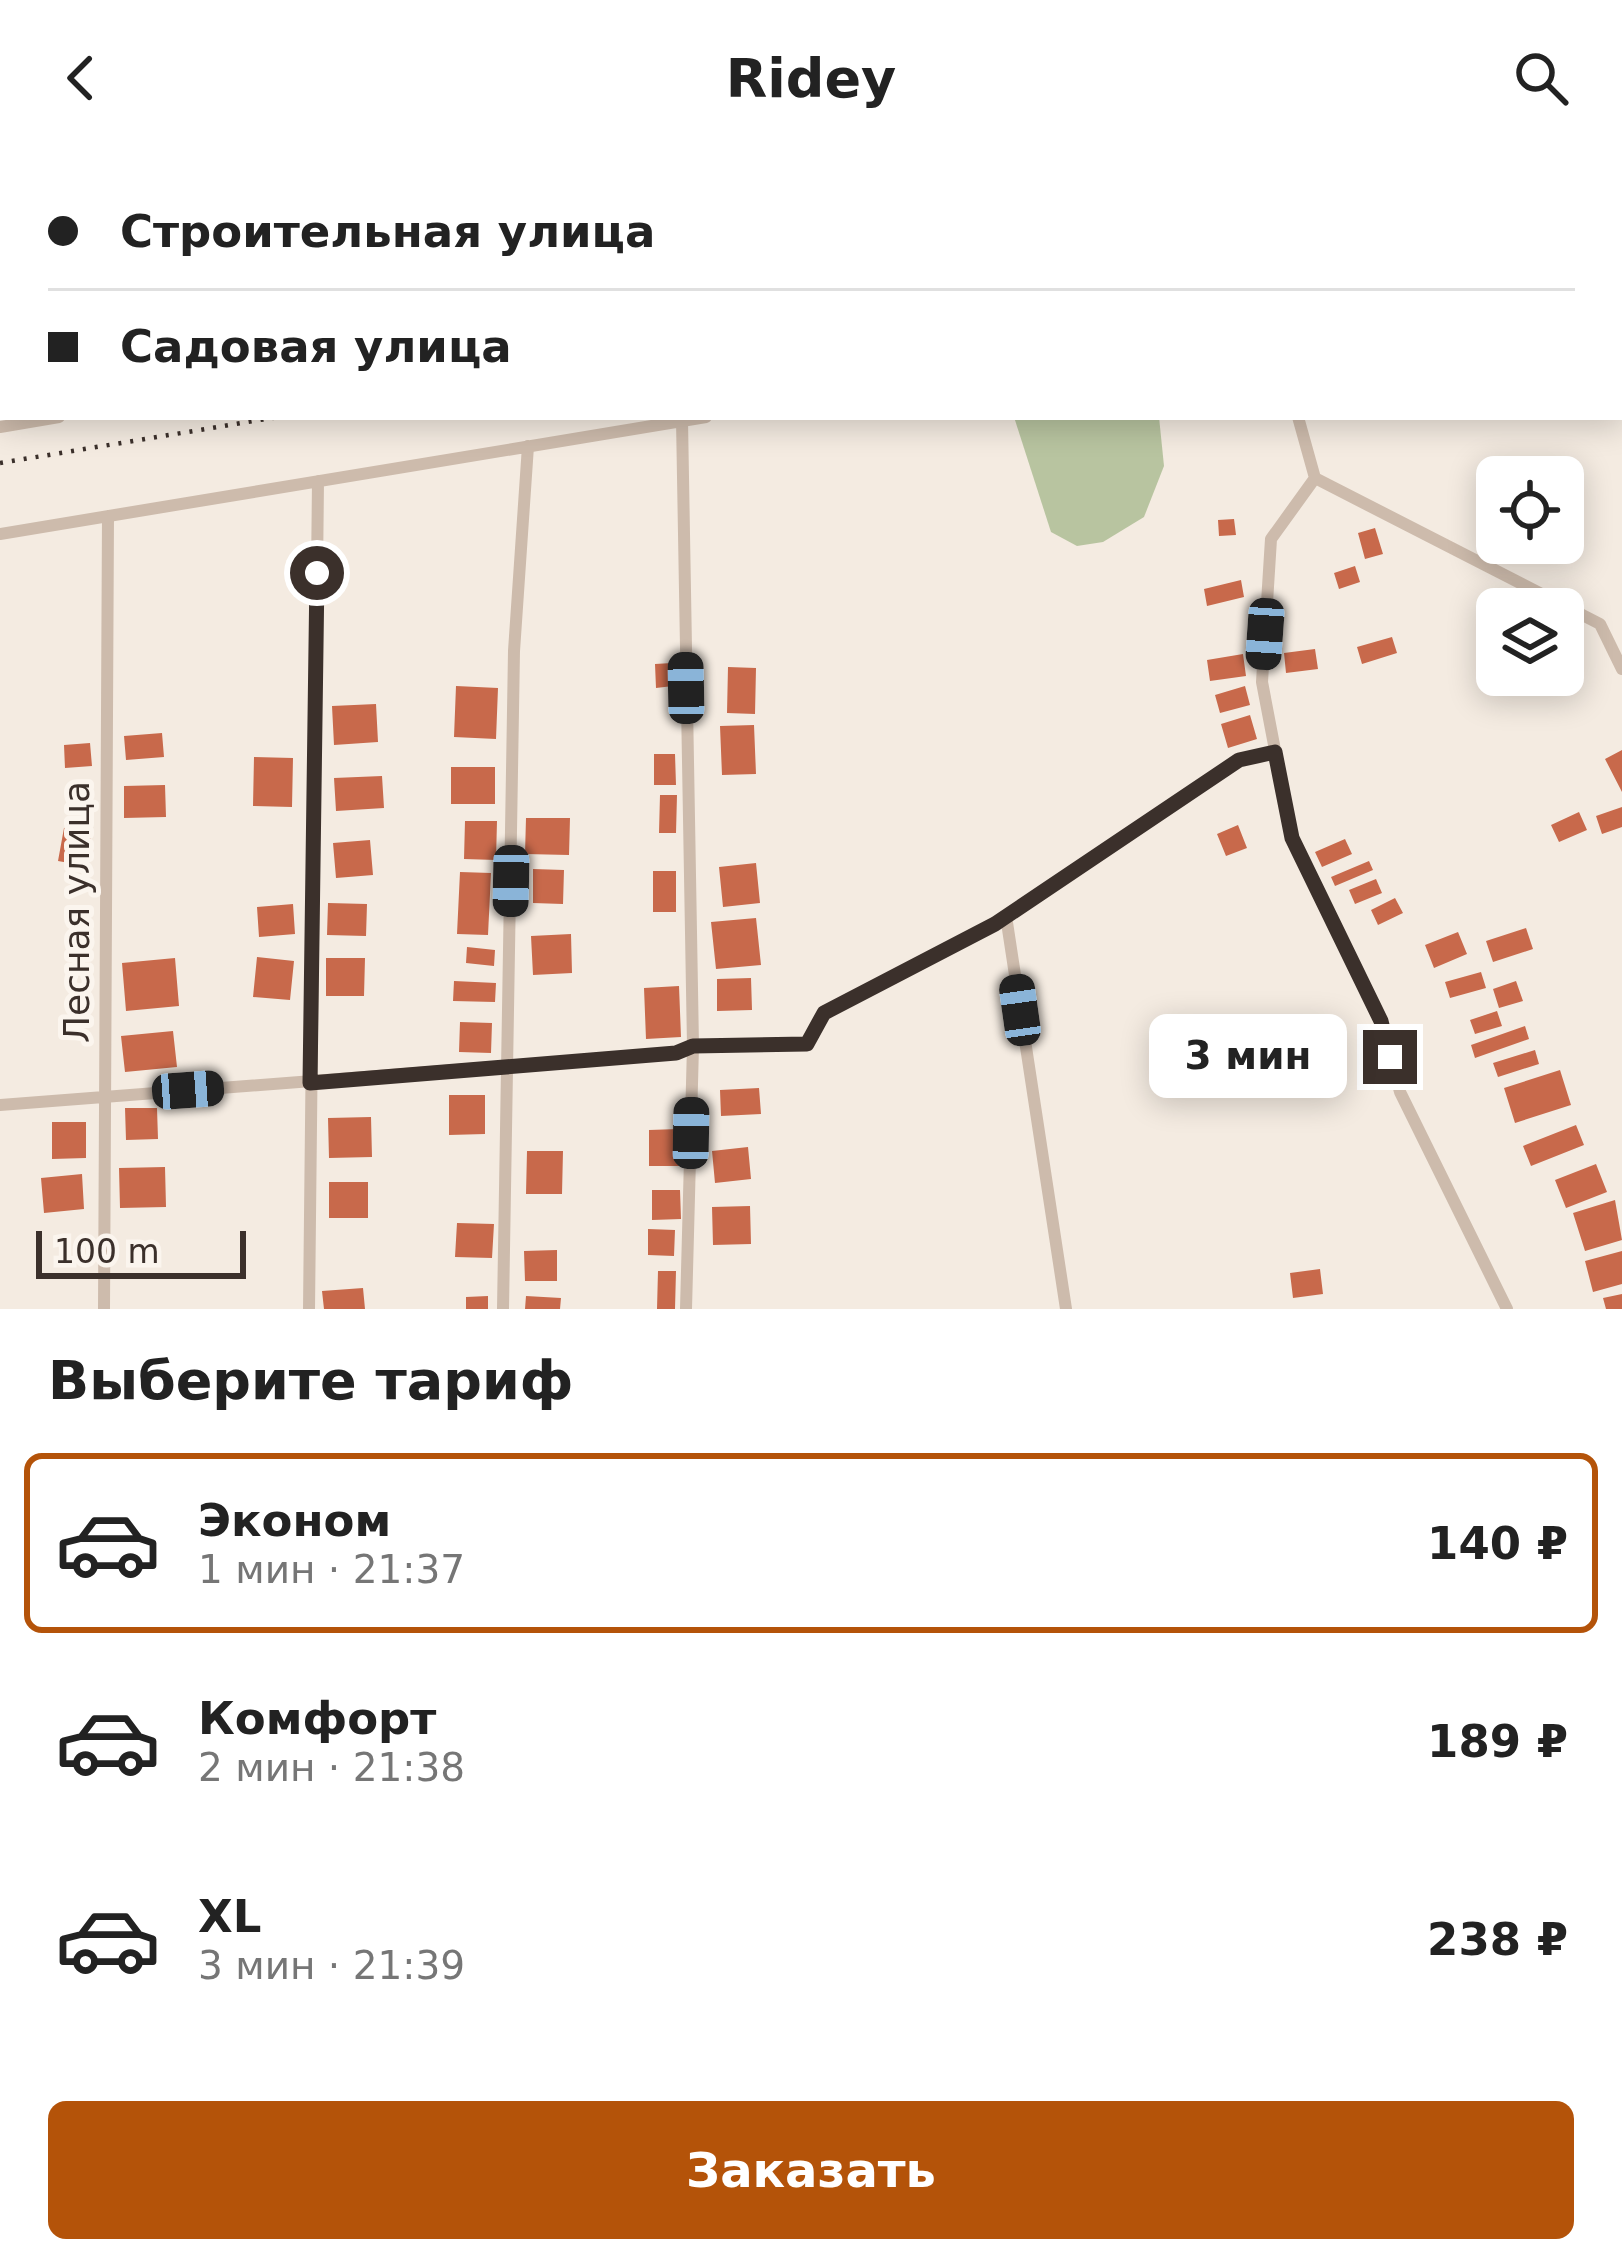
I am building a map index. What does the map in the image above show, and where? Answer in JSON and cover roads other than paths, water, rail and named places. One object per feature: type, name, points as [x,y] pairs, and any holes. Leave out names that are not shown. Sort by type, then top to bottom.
[{"type":"street","points":[[0,427],[41,420]]},
{"type":"street","points":[[0,534],[682,420],[693,1046],[686,1309]]},
{"type":"street","points":[[1299,420],[1315,478],[1600,624],[1622,669]]},
{"type":"street","points":[[503,1309],[514,651],[528,446]]},
{"type":"street","points":[[1315,478],[1271,539],[1262,682],[1292,838],[1381,1021],[1400,1092],[1508,1309]]},
{"type":"street","points":[[309,1309],[319,481]]},
{"type":"street","name":"Лесная улица","points":[[104,1309],[107,516]]},
{"type":"street","points":[[0,1106],[676,1053],[693,1046],[807,1044],[824,1013],[1006,916],[1239,760],[1275,752]]},
{"type":"street","points":[[1006,916],[1066,1309]]},
{"type":"railway","points":[[0,463],[260,420]]}]
